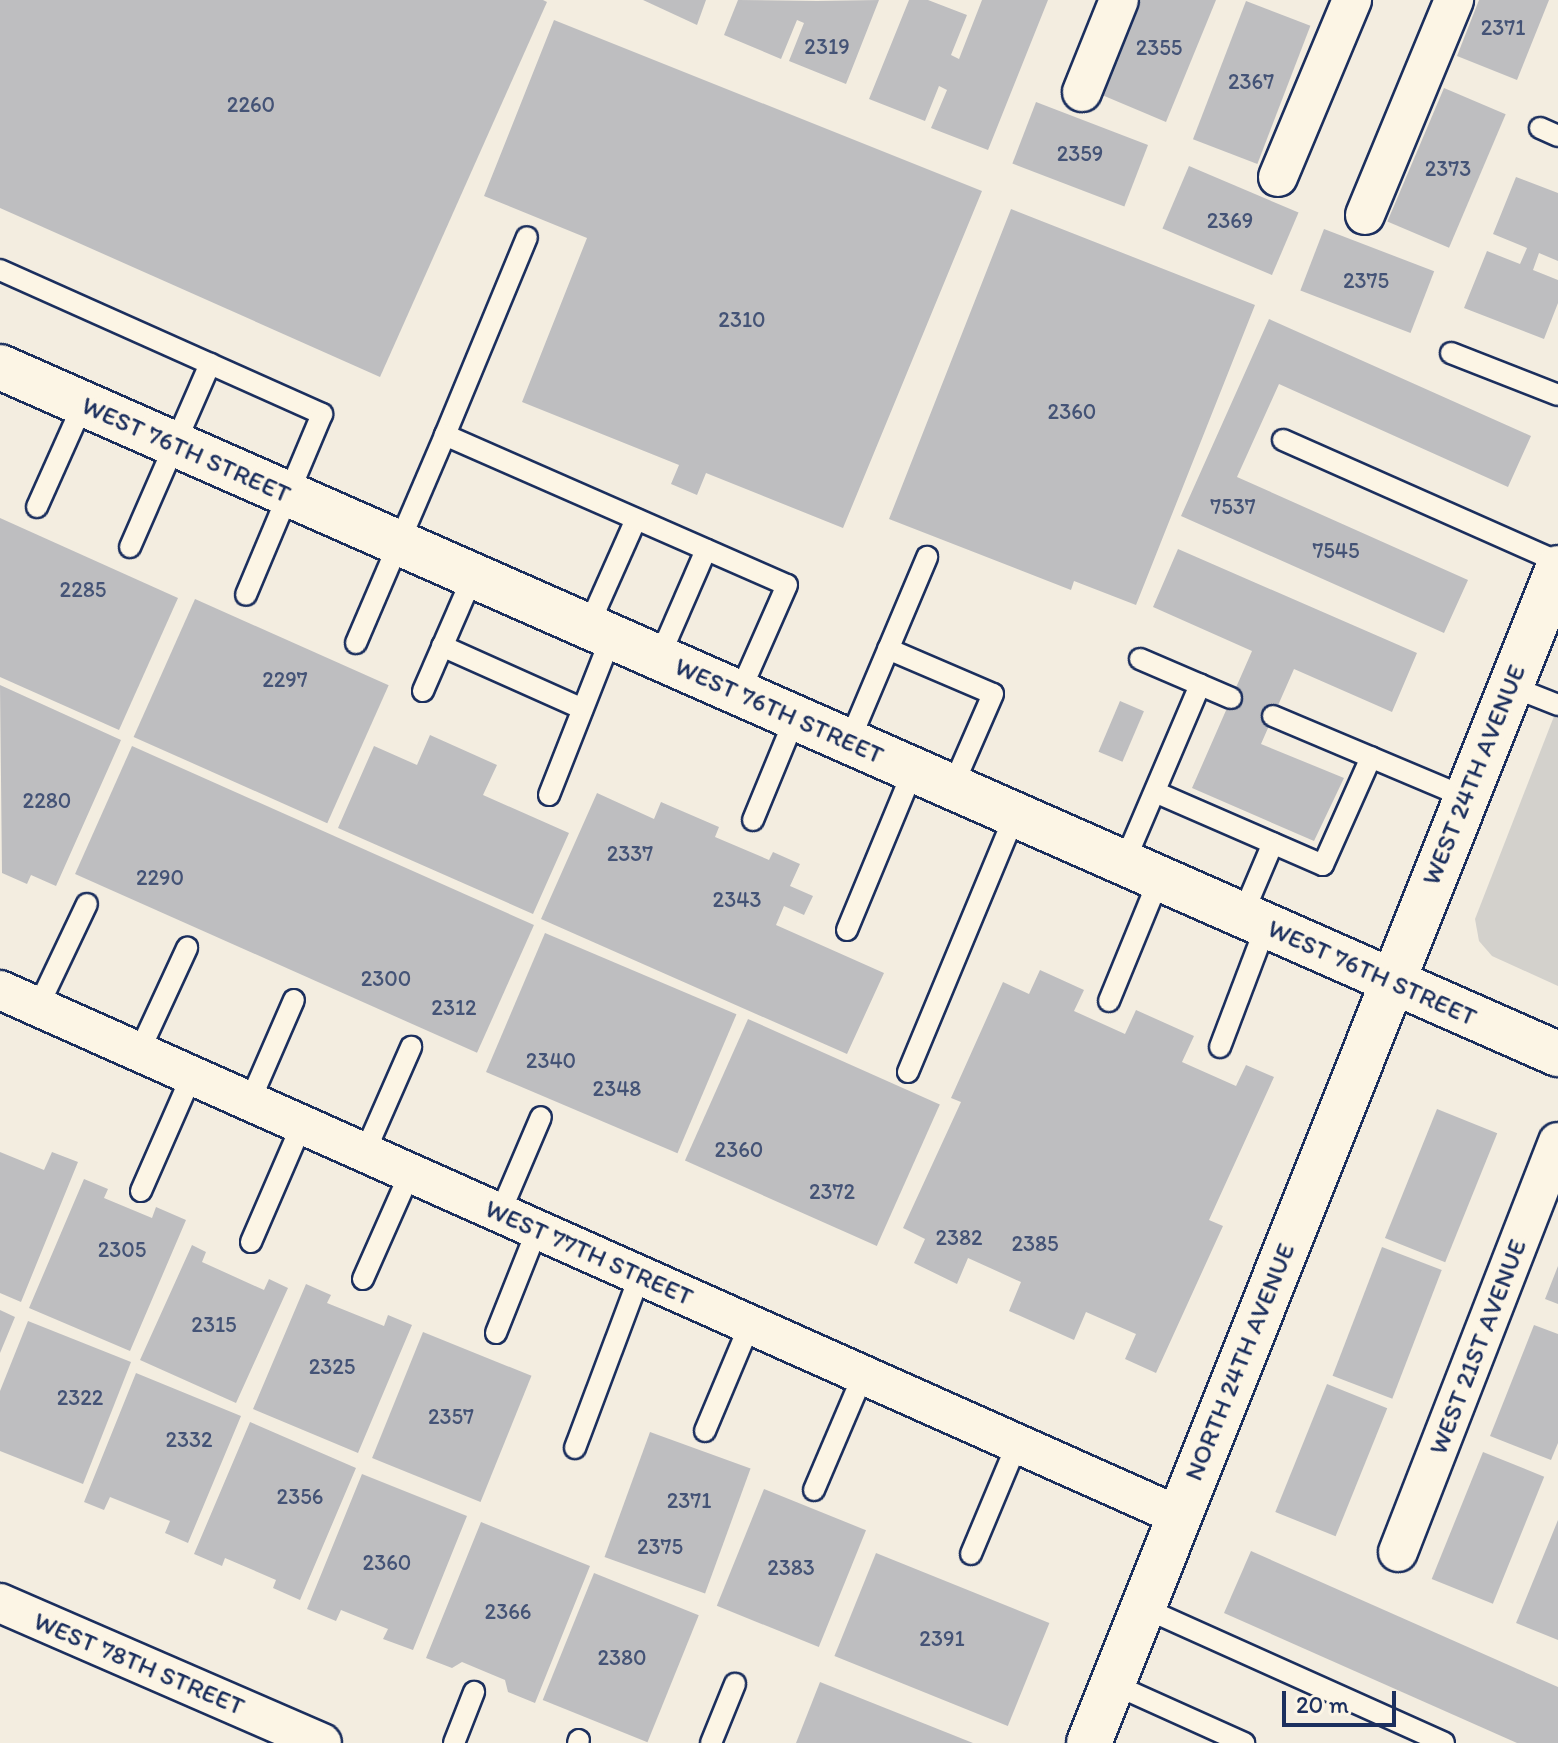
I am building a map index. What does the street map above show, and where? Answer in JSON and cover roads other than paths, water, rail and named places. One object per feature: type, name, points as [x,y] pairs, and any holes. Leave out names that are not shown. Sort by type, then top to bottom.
[{"type":"street","points":[[1082,92],[1119,0]]},
{"type":"street","points":[[1278,177],[1352,0]]},
{"type":"street","points":[[1365,215],[1454,0]]},
{"type":"street","name":"WEST 76TH STREET","points":[[0,367],[1558,1054]]},
{"type":"street","name":"WEST 24TH AVENUE","points":[[1390,981],[1558,565]]},
{"type":"street","name":"NORTH 24TH AVENUE","points":[[1089,1743],[1390,981]]},
{"type":"street","name":"WEST 77TH STREET","points":[[0,990],[1179,1516]]},
{"type":"street","name":"WEST 21ST AVENUE","points":[[1398,1552],[1558,1142]]},
{"type":"street","name":"WEST 78TH STREET","points":[[0,1603],[322,1743]]},
{"type":"lane","points":[[356,643],[527,237]]},
{"type":"lane","points":[[0,270],[322,414],[246,595]]},
{"type":"lane","points":[[1451,353],[1558,395]]},
{"type":"lane","points":[[130,547],[172,443],[210,364]]},
{"type":"lane","points":[[37,507],[83,404]]},
{"type":"lane","points":[[445,435],[787,585],[739,694]]},
{"type":"lane","points":[[1283,440],[1558,565]]},
{"type":"lane","points":[[549,795],[583,709],[600,632],[636,519]]},
{"type":"lane","points":[[659,658],[706,550]]},
{"type":"lane","points":[[849,742],[927,557]]},
{"type":"lane","points":[[423,691],[473,576]]},
{"type":"lane","points":[[442,646],[583,709]]},
{"type":"lane","points":[[888,649],[993,694],[952,788]]},
{"type":"lane","points":[[1140,659],[1231,698]]},
{"type":"lane","points":[[1109,1001],[1141,871],[1155,792],[1200,685]]},
{"type":"lane","points":[[1510,686],[1558,705]]},
{"type":"lane","points":[[1273,716],[1465,797]]},
{"type":"lane","points":[[753,820],[795,718]]},
{"type":"lane","points":[[1155,792],[1323,865],[1371,757]]},
{"type":"lane","points":[[847,930],[913,771]]},
{"type":"lane","points":[[908,1072],[1015,815]]},
{"type":"lane","points":[[1220,1047],[1273,843]]},
{"type":"lane","points":[[38,1007],[87,904]]},
{"type":"lane","points":[[139,1052],[187,948]]},
{"type":"lane","points":[[250,1101],[294,1000]]},
{"type":"lane","points":[[365,1152],[411,1047]]},
{"type":"lane","points":[[141,1191],[192,1075]]},
{"type":"lane","points":[[500,1213],[541,1117]]},
{"type":"lane","points":[[251,1242],[302,1124]]},
{"type":"lane","points":[[363,1279],[410,1173]]},
{"type":"lane","points":[[496,1333],[537,1230]]},
{"type":"lane","points":[[575,1448],[640,1275]]},
{"type":"lane","points":[[705,1431],[750,1324]]},
{"type":"lane","points":[[814,1490],[863,1375]]},
{"type":"lane","points":[[971,1554],[1017,1444]]},
{"type":"lane","points":[[1142,1607],[1444,1743]]},
{"type":"lane","points":[[711,1743],[735,1684]]},
{"type":"lane","points":[[1113,1684],[1244,1743]]},
{"type":"lane","points":[[454,1743],[474,1692]]}]
